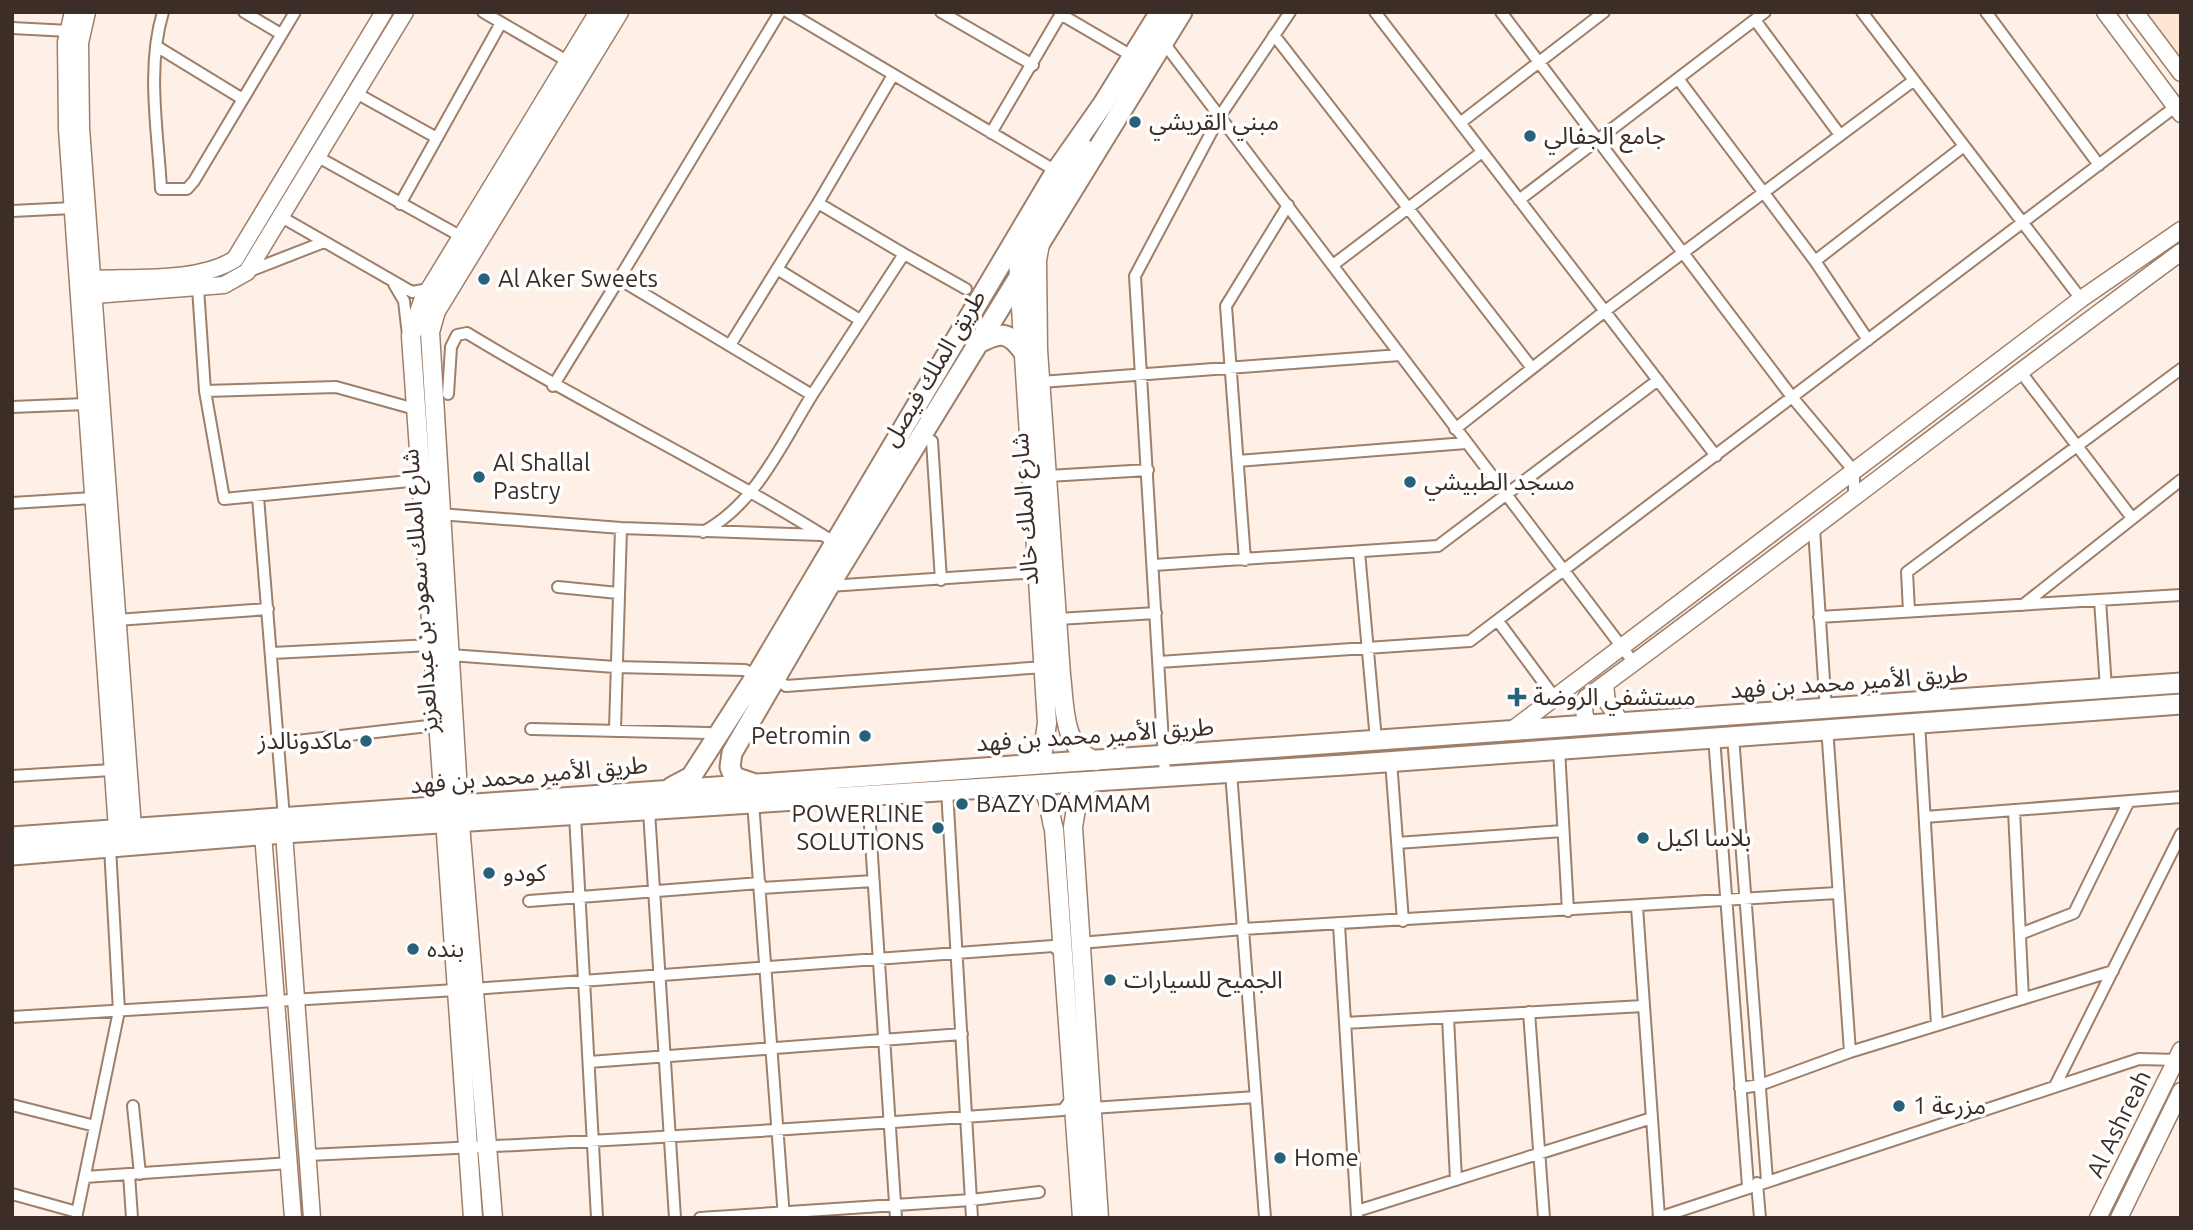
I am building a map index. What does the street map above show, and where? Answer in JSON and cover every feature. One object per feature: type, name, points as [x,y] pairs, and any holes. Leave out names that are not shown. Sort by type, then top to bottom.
[{"type":"highway","name":"طريق الملك فيصل","points":[[732,752],[830,540],[874,480],[1056,171],[1103,104],[1160,12]]},
{"type":"highway","name":"طريق الملك فيصل","points":[[668,788],[691,777],[712,737],[765,677],[829,586],[978,344],[1011,307],[1018,278],[1182,12]]},
{"type":"highway","points":[[874,480],[928,402],[982,312],[991,305],[1011,307]]},
{"type":"highway","points":[[978,344],[994,334],[1004,333],[1022,350]]},
{"type":"highway","name":"طريق الأمير محمد بن فهد","points":[[452,815],[668,788],[868,796],[1031,785],[1164,755],[2181,683]]},
{"type":"highway","name":"طريق الأمير محمد بن فهد","points":[[12,855],[120,835],[452,815],[575,815],[649,811],[755,793],[1028,765],[1165,776],[2181,704]]},
{"type":"highway","points":[[712,737],[717,753],[724,756],[732,752]]},
{"type":"highway","points":[[732,752],[730,767],[734,777],[755,793]]},
{"type":"highway","name":"طريق الأمير محمد بن فهد","points":[[12,837],[263,834],[284,825]]},
{"type":"main road","name":"شارع الملك سعود بن عبدالعزيز","points":[[452,815],[437,725],[411,351],[416,314],[599,12]]},
{"type":"main road","name":"شارع الملك سعود بن عبدالعزيز","points":[[473,1218],[468,1148],[465,990],[452,815],[450,654],[429,344],[432,321],[619,12]]},
{"type":"main road","points":[[526,167],[519,170],[517,161],[544,116],[555,86]]},
{"type":"main road","points":[[1018,278],[1018,260],[1023,246],[1086,141],[1103,104]]},
{"type":"main road","name":"شارع الملك خالد","points":[[1041,240],[1037,270],[1040,375],[1067,722],[1076,750],[1095,771]]},
{"type":"main road","points":[[1011,307],[1028,314],[1032,321],[1040,375]]},
{"type":"main road","name":"شارع الملك خالد","points":[[1011,307],[1022,350],[1047,723],[1043,751],[1028,765]]},
{"type":"main road","points":[[425,538],[436,588],[439,647],[443,653],[450,654]]},
{"type":"main road","points":[[1047,723],[1049,734],[1058,737],[1065,732],[1067,722]]},
{"type":"main road","points":[[1073,827],[1079,790],[1095,771]]},
{"type":"main road","points":[[1031,785],[1040,787],[1047,795],[1054,829]]},
{"type":"main road","points":[[1083,1218],[1054,829],[1054,815],[1063,810],[1070,814],[1073,827],[1099,1218]]},
{"type":"main road","name":"شارع الملك سعود بن عبدالعزيز","points":[[465,990],[488,1147],[493,1218]]},
{"type":"street","points":[[73,12],[69,31],[67,129],[112,770],[120,835]]},
{"type":"street","points":[[12,1194],[77,1215],[119,1011],[117,620],[81,128],[80,43],[87,12]]},
{"type":"street","points":[[163,12],[156,46],[161,189],[187,189],[295,12]]},
{"type":"street","points":[[244,12],[281,34]]},
{"type":"street","points":[[78,288],[219,270],[235,259],[384,12]]},
{"type":"street","points":[[247,271],[405,12]]},
{"type":"street","points":[[483,12],[569,62]]},
{"type":"street","points":[[554,386],[780,12]]},
{"type":"street","points":[[788,12],[1056,171]]},
{"type":"street","points":[[941,12],[1033,65]]},
{"type":"street","points":[[1165,776],[1135,276],[1220,117],[1290,12]]},
{"type":"street","points":[[1375,12],[1716,456]]},
{"type":"street","points":[[1501,12],[1792,397],[1854,471],[1854,496]]},
{"type":"street","points":[[1460,123],[1604,12]]},
{"type":"street","points":[[1519,200],[1765,12]]},
{"type":"street","points":[[1862,12],[2081,299]]},
{"type":"street","points":[[1986,12],[2099,165]]},
{"type":"street","points":[[1159,662],[1470,641],[2099,165],[2178,111],[2105,12]]},
{"type":"street","points":[[2135,12],[2181,73]]},
{"type":"street","points":[[991,133],[1062,14],[1132,56]]},
{"type":"street","points":[[1755,20],[1840,135]]},
{"type":"street","points":[[400,204],[501,23]]},
{"type":"street","points":[[12,28],[69,31]]},
{"type":"street","points":[[1274,35],[1532,368]]},
{"type":"street","points":[[1164,43],[1634,663]]},
{"type":"street","points":[[156,46],[241,98]]},
{"type":"street","points":[[730,345],[893,75]]},
{"type":"street","points":[[1679,80],[1815,261],[1868,340]]},
{"type":"street","points":[[1455,429],[1605,312],[1913,81]]},
{"type":"street","points":[[356,93],[436,138]]},
{"type":"street","points":[[1815,261],[1964,146]]},
{"type":"street","points":[[1333,265],[1482,152]]},
{"type":"street","points":[[318,156],[462,237]]},
{"type":"street","points":[[818,203],[966,289]]},
{"type":"street","points":[[1245,560],[1226,306],[1288,205]]},
{"type":"street","points":[[12,211],[73,208]]},
{"type":"street","points":[[266,208],[392,282],[417,293],[431,287]]},
{"type":"street","points":[[1512,730],[2081,299],[2181,230]]},
{"type":"street","points":[[94,287],[198,289],[224,285],[247,271],[324,242]]},
{"type":"street","points":[[1587,725],[1584,711],[1587,698],[2181,252]]},
{"type":"street","points":[[703,532],[728,517],[751,493],[904,254]]},
{"type":"street","points":[[777,269],[860,320]]},
{"type":"street","points":[[619,279],[812,395]]},
{"type":"street","points":[[392,282],[404,301],[411,351]]},
{"type":"street","points":[[198,289],[205,391],[224,499],[420,480]]},
{"type":"street","points":[[448,394],[451,347],[457,335],[467,333],[554,386],[751,493],[830,540]]},
{"type":"street","points":[[1040,375],[1142,373],[1400,355]]},
{"type":"street","points":[[1909,611],[1907,572],[2181,369]]},
{"type":"street","points":[[2020,371],[2132,518]]},
{"type":"street","points":[[1154,565],[1438,546],[1507,497],[1658,380]]},
{"type":"street","points":[[205,391],[337,387],[415,409]]},
{"type":"street","points":[[12,407],[86,404]]},
{"type":"street","points":[[923,436],[932,441],[941,580]]},
{"type":"street","points":[[1238,461],[1466,443]]},
{"type":"street","points":[[1048,476],[1148,470]]},
{"type":"street","points":[[2024,605],[2181,480]]},
{"type":"street","points":[[258,497],[279,743],[312,1218]]},
{"type":"street","points":[[12,503],[93,498]]},
{"type":"street","points":[[439,514],[830,540]]},
{"type":"street","points":[[615,729],[621,528]]},
{"type":"street","points":[[1814,529],[1850,1052]]},
{"type":"street","points":[[1359,552],[1377,740]]},
{"type":"street","points":[[829,586],[1037,572]]},
{"type":"street","points":[[558,587],[618,593]]},
{"type":"street","points":[[1819,617],[2181,595]]},
{"type":"street","points":[[2100,600],[2106,688]]},
{"type":"street","points":[[117,620],[268,609]]},
{"type":"street","points":[[1058,619],[1156,613]]},
{"type":"street","points":[[1498,621],[1555,698]]},
{"type":"street","points":[[272,653],[432,645]]},
{"type":"street","points":[[450,654],[615,667],[745,670],[786,685],[1044,667]]},
{"type":"street","points":[[1605,685],[1607,702],[1621,722]]},
{"type":"street","points":[[1919,722],[1937,1025]]},
{"type":"street","points":[[279,743],[437,725]]},
{"type":"street","points":[[531,729],[615,729],[712,737]]},
{"type":"street","points":[[1724,736],[1745,900],[1760,1085],[1760,1218]]},
{"type":"street","points":[[1724,736],[1725,901],[1740,1088],[1758,1183]]},
{"type":"street","points":[[1559,749],[1568,911]]},
{"type":"street","points":[[1391,761],[1403,921]]},
{"type":"street","points":[[12,776],[112,770]]},
{"type":"street","points":[[1231,772],[1265,1218]]},
{"type":"street","points":[[947,790],[972,1218]]},
{"type":"street","points":[[755,793],[784,1214]]},
{"type":"street","points":[[868,796],[895,1218]]},
{"type":"street","points":[[1925,817],[2181,797]]},
{"type":"street","points":[[2020,934],[2074,913],[2129,801]]},
{"type":"street","points":[[2014,810],[2023,999]]},
{"type":"street","points":[[649,811],[675,1218]]},
{"type":"street","points":[[575,815],[597,1218]]},
{"type":"street","points":[[1397,843],[1563,831]]},
{"type":"street","points":[[263,834],[293,1218]]},
{"type":"street","points":[[2055,1086],[2181,834]]},
{"type":"street","points":[[529,901],[653,891],[873,881]]},
{"type":"street","points":[[1080,943],[1243,929],[1837,893]]},
{"type":"street","points":[[1637,907],[1659,1218],[2139,1059],[2179,1057]]},
{"type":"street","points":[[1339,925],[1357,1215],[1456,1180],[1652,1118]]},
{"type":"street","points":[[12,1017],[584,982],[1053,946],[1063,955]]},
{"type":"street","points":[[1740,1088],[1760,1085],[1850,1052],[2113,971]]},
{"type":"street","points":[[1345,1023],[1643,1006]]},
{"type":"street","points":[[1529,1012],[1544,1218]]},
{"type":"street","points":[[1448,1017],[1456,1180]]},
{"type":"street","points":[[589,1062],[962,1034]]},
{"type":"street","name":"Al Ashreah","points":[[2098,1218],[2179,1057]]},
{"type":"street","points":[[2119,1218],[2181,1091]]},
{"type":"street","points":[[307,1155],[670,1138],[889,1124],[1063,1110],[1073,1097]]},
{"type":"street","points":[[1092,1108],[1256,1097]]},
{"type":"street","points":[[12,1105],[95,1126]]},
{"type":"street","points":[[132,1218],[135,1174],[133,1106]]},
{"type":"street","points":[[85,1177],[289,1163]]},
{"type":"street","points":[[700,1218],[971,1200],[1039,1192]]},
{"type":"shaded area","points":[[2147,12],[2181,12],[2181,57]]},
{"type":"place","name":"مبني القريشي","points":[[1135,122]]},
{"type":"place","name":"جامع الجفالي","points":[[1530,136]]},
{"type":"place","name":"Al Aker Sweets","points":[[484,279]]},
{"type":"place","name":"Al Shallal Pastry","points":[[479,477]]},
{"type":"place","name":"مسجد الطبيشي","points":[[1410,482]]},
{"type":"place","name":"مستشفي الروضة","points":[[1517,697]]},
{"type":"place","name":"Petromin","points":[[865,736]]},
{"type":"place","name":"ماكدونالدز","points":[[366,741]]},
{"type":"place","name":"BAZY DAMMAM","points":[[962,804]]},
{"type":"place","name":"POWERLINE SOLUTIONS","points":[[938,828]]},
{"type":"place","name":"بلاسا اكيل","points":[[1643,838]]},
{"type":"place","name":"كودو","points":[[489,873]]},
{"type":"place","name":"بنده","points":[[413,949]]},
{"type":"place","name":"الجميح للسيارات","points":[[1110,980]]},
{"type":"place","name":"مزرعة 1","points":[[1899,1106]]},
{"type":"place","name":"Home","points":[[1280,1158]]}]
